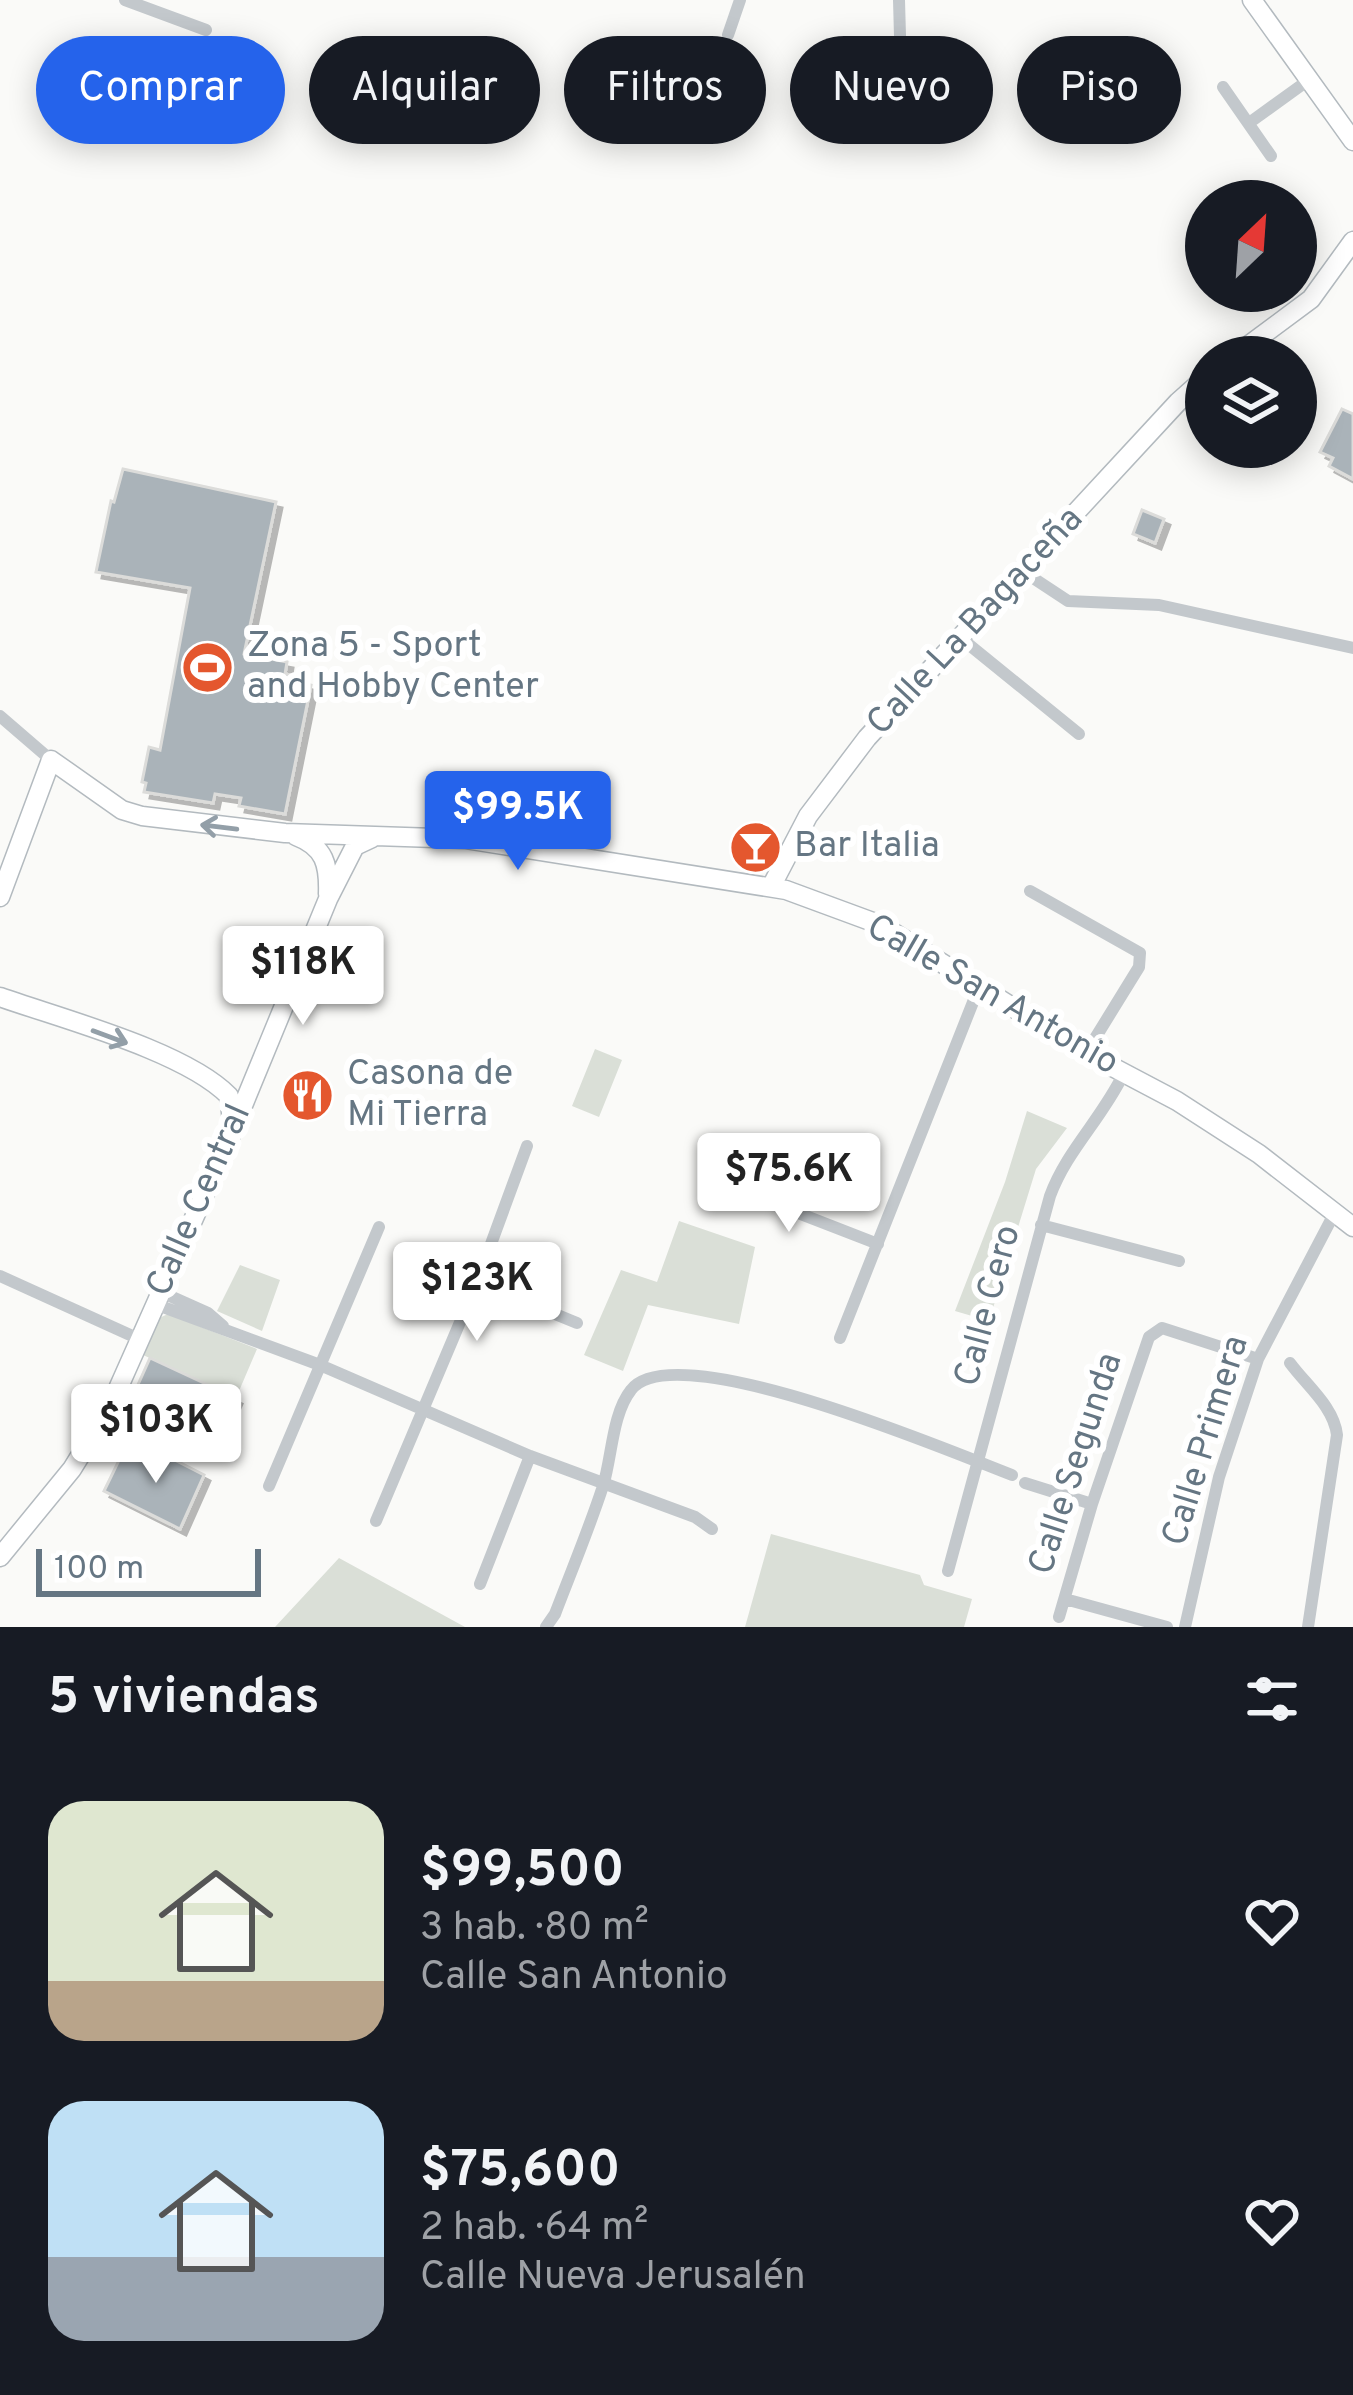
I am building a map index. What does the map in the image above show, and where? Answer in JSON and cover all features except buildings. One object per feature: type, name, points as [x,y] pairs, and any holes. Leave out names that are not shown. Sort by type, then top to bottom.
[{"type":"main road","points":[[1252,0],[1353,141]]},
{"type":"main road","points":[[1261,336],[1311,299],[1353,241]]},
{"type":"main road","name":"Calle La Bagaceña","points":[[771,887],[808,816],[866,738],[1185,396]]},
{"type":"main road","points":[[0,897],[51,760],[122,809]]},
{"type":"main road","points":[[38,797],[57,783],[122,809]]},
{"type":"main road","name":"Calle San Antonio","points":[[122,809],[220,828],[465,839],[771,887],[881,925],[1086,1053],[1235,1138],[1353,1227]]},
{"type":"main road","points":[[285,833],[311,842],[324,856],[328,899]]},
{"type":"main road","name":"Calle Central","points":[[0,1557],[91,1440],[230,1137],[328,899],[355,846],[377,837]]},
{"type":"main road","points":[[0,997],[206,1071],[239,1075],[261,1059]]},
{"type":"main road","points":[[179,1061],[229,1096],[233,1109],[230,1137]]},
{"type":"street","points":[[124,0],[206,31]]},
{"type":"street","points":[[728,35],[740,0]]},
{"type":"street","points":[[899,0],[900,36]]},
{"type":"street","points":[[1249,124],[1310,79]]},
{"type":"street","points":[[1223,87],[1271,156]]},
{"type":"street","points":[[1024,572],[1068,601],[1159,605],[1353,648]]},
{"type":"street","points":[[962,639],[1078,734]]},
{"type":"street","points":[[0,716],[51,760]]},
{"type":"street","points":[[1030,891],[1140,953],[1138,967],[1086,1053]]},
{"type":"street","points":[[840,1338],[979,986]]},
{"type":"street","name":"Calle Cero","points":[[948,1571],[1041,1225],[1062,1166],[1105,1112],[1124,1073]]},
{"type":"street","points":[[376,1521],[477,1282],[527,1146]]},
{"type":"street","points":[[718,1182],[878,1244]]},
{"type":"street","name":"Calle Primera","points":[[1185,1627],[1219,1477],[1258,1359],[1334,1214]]},
{"type":"street","points":[[1041,1225],[1179,1262]]},
{"type":"street","points":[[269,1486],[379,1227]]},
{"type":"street","points":[[0,1276],[139,1339]]},
{"type":"street","points":[[477,1282],[578,1323]]},
{"type":"street","points":[[158,1298],[208,1313],[224,1327],[530,1456],[695,1517],[712,1529]]},
{"type":"street","name":"Calle Segunda","points":[[1059,1617],[1091,1504],[1155,1330],[1162,1328],[1258,1359]]},
{"type":"street","points":[[1290,1363],[1329,1408],[1337,1435],[1307,1627]]},
{"type":"street","points":[[546,1627],[556,1614],[604,1484],[627,1397],[636,1384],[670,1375],[759,1385],[807,1398],[1091,1504]]},
{"type":"street","points":[[480,1584],[530,1456]]},
{"type":"street","points":[[1065,1599],[1167,1627]]},
{"type":"shaded area","points":[[595,1049],[622,1060],[599,1117],[572,1106]]},
{"type":"shaded area","points":[[1027,1111],[1067,1128],[1036,1169],[989,1321],[955,1311]]},
{"type":"shaded area","points":[[679,1221],[755,1247],[739,1324],[648,1305],[623,1371],[584,1355],[621,1270],[657,1282]]},
{"type":"shaded area","points":[[240,1265],[280,1280],[262,1331],[217,1311]]},
{"type":"shaded area","points":[[168,1314],[257,1349],[236,1398],[141,1354],[157,1319]]},
{"type":"shaded area","points":[[771,1534],[920,1575],[924,1585],[972,1599],[964,1627],[745,1627]]},
{"type":"shaded area","points":[[339,1558],[465,1627],[275,1627]]},
{"type":"place","name":"Zona 5 - Sport and Hobby Center","points":[[208,668]]},
{"type":"place","name":"Bar Italia","points":[[755,847]]},
{"type":"place","name":"Casona de Mi Tierra","points":[[308,1096]]}]
